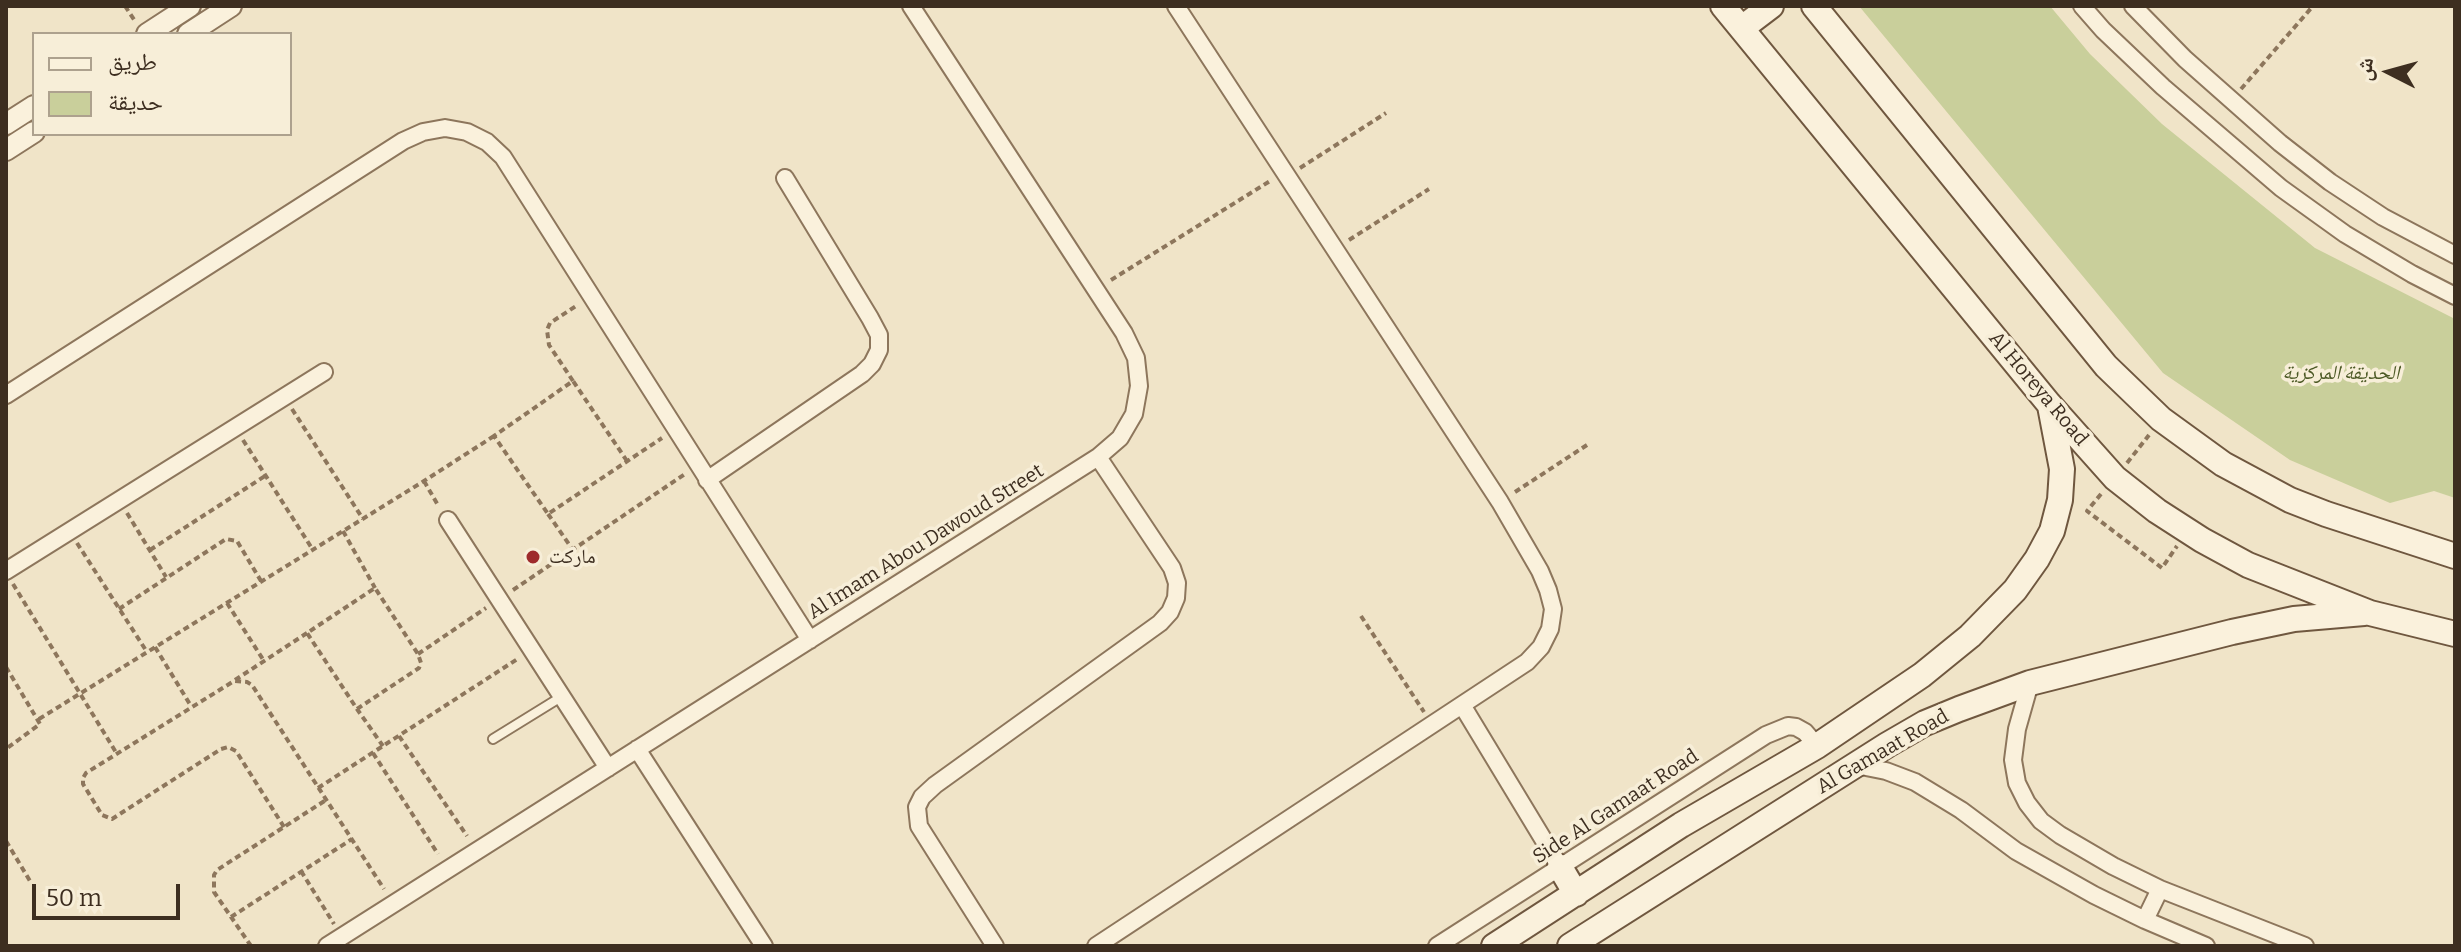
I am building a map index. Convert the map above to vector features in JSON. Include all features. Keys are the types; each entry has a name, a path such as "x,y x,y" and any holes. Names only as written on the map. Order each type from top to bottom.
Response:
{"main road":[{"name":"Al Horeya Road","path":"1723,6 2049,404 2115,478 2202,540 2248,565 2370,613 2455,634"},
{"path":"1742,28 1771,6"},
{"path":"1814,6 2106,366 2161,419 2223,464 2290,500 2455,556"},
{"name":"Al Gamaat Road","path":"1494,946 1681,825 1817,746 1922,675 1970,636 2015,590 2052,531 2060,500 2062,469 2049,404"},
{"name":"Al Gamaat Road","path":"1570,946 1925,723 2030,683 2232,632 2294,619 2370,613"},
{"path":"1817,746 1835,779"},
{"path":"1560,867 1576,894"}],"street":[{"path":"150,32 190,6"},
{"path":"191,32 231,6"},
{"name":"Al Imam Abou Dawoud Street","path":"335,941 1098,457 1120,438 1134,414 1139,386 1136,358 1124,333 911,6"},
{"path":"1096,946 1527,662 1541,647 1550,629 1553,609 1540,571 1500,502 1176,6"},
{"path":"2082,6 2163,87 2281,188 2345,234 2455,296"},
{"path":"2133,6 2185,59 2280,143 2330,182 2383,217 2455,255"},
{"path":"6,124 32,107"},
{"path":"6,395 403,141 423,132 445,128 467,132 487,142 503,157 810,640"},
{"path":"6,150 32,133"},
{"path":"707,480 862,374 879,350 879,335 870,318 785,178"},
{"path":"6,572 324,372"},
{"path":"995,946 919,826 917,807 922,797 1160,623 1170,612 1176,598 1177,583 1172,568 1098,457"},
{"path":"448,520 608,768"},
{"path":"2030,683 2017,729 2013,760 2017,783 2041,821 2060,835 2160,889 2305,946"},
{"path":"1462,705 1560,867"},
{"name":"Side Al Gamaat Road","path":"1437,946 1776,730 1796,727 1817,746"},
{"path":"637,749 764,946"},
{"path":"1856,765 1886,771 1915,782 1961,810 2016,851 2094,895 2206,946"},
{"path":"2145,920 2160,889"}],"lane":[{"path":"493,739 561,697"}],"path":[{"path":"2232,100 2313,6"},
{"path":"1095,289 1386,113"},
{"path":"1333,250 1429,189"},
{"path":"591,296 550,323 547,330 549,345 627,461"},
{"path":"39,719 424,481 573,381"},
{"path":"284,397 363,519"},
{"path":"2115,478 2161,419"},
{"path":"235,428 313,550"},
{"path":"548,514 675,429"},
{"path":"494,436 573,550"},
{"path":"1500,502 1590,443"},
{"path":"418,654 698,465"},
{"path":"150,550 265,476"},
{"path":"424,481 448,520"},
{"path":"119,500 167,577"},
{"path":"69,531 147,652"},
{"path":"343,531 421,663 419,668 357,709"},
{"path":"119,609 226,539 237,541 262,581"},
{"path":"6,572 117,754"},
{"path":"284,827 236,751 228,747 116,817 105,817 82,781 86,773 375,588"},
{"path":"227,603 264,661"},
{"path":"1361,616 1432,725"},
{"path":"307,633 383,746"},
{"path":"155,647 192,707"},
{"path":"318,788 531,650"},
{"path":"6,667 39,719 38,727 6,749"},
{"path":"234,681 252,685 394,904"},
{"path":"399,736 477,851"},
{"path":"373,753 448,870"},
{"path":"251,946 214,892 214,875 217,870 326,800"},
{"path":"231,917 352,839"},
{"path":"6,841 30,881"},
{"path":"301,871 335,941"}],"green space":[{"name":"الحديقة المركزية","path":"1859,6 2050,6 2090,54 2162,124 2315,248 2455,319 2455,498 2434,491 2390,503 2290,460 2163,373"}],"place":[{"name":"ماركت","path":"533,557"}]}
